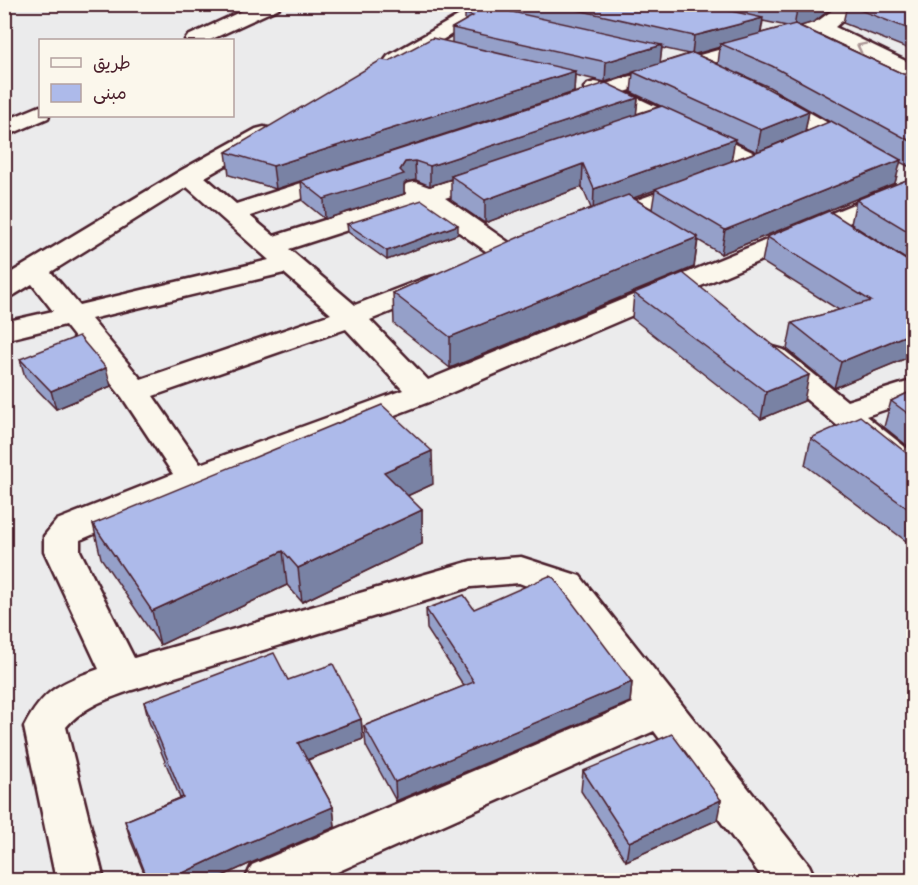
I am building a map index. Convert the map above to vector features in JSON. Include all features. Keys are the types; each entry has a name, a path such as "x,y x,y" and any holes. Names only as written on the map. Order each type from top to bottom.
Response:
{"street":[{"path":"197,39 273,4"},
{"path":"822,28 853,4"},
{"path":"379,69 490,13"},
{"path":"748,26 822,28 914,73"},
{"path":"790,28 823,51"},
{"path":"550,109 692,63 790,28"},
{"path":"419,47 452,55"},
{"path":"658,55 692,63 722,76"},
{"path":"573,83 606,91 660,118 777,155"},
{"path":"750,90 876,159"},
{"path":"4,130 39,113"},
{"path":"626,129 660,118"},
{"path":"4,289 189,177 279,126"},
{"path":"584,227 777,155 829,132"},
{"path":"4,331 71,315 279,255 427,197 515,167"},
{"path":"232,213 360,171"},
{"path":"189,177 351,317 423,393"},
{"path":"135,392 351,317 520,251 427,197 400,177"},
{"path":"123,677 62,551 62,536 86,522 193,479 423,393 683,283 708,261 826,223 904,178 914,181"},
{"path":"627,211 657,230"},
{"path":"826,223 855,242"},
{"path":"36,271 135,392 193,479"},
{"path":"683,283 709,305"},
{"path":"754,341 914,472"},
{"path":"842,413 914,388"},
{"path":"80,880 45,727 51,713 62,703 77,694 123,677 471,574 521,570 567,586 792,880"},
{"path":"269,880 661,710"}],"building":[{"path":"551,4 699,4 763,18 694,36"},
{"path":"774,4 815,4 797,9"},
{"path":"847,4 914,4 914,31 847,5"},
{"path":"481,5 662,45 606,62 452,28 473,16 465,14"},
{"path":"795,24 914,79 914,143 772,66 721,44"},
{"path":"432,38 575,71 273,166 226,152 381,60 389,61"},
{"path":"693,53 754,81 809,111 761,130 633,72"},
{"path":"606,83 638,98 430,166 415,161 405,162 400,170 404,174 324,199 301,181"},
{"path":"662,106 735,139 594,189 583,164 485,200 451,176"},
{"path":"831,121 901,160 725,230 655,189 770,147"},
{"path":"914,177 914,235 856,200"},
{"path":"628,195 698,237 450,337 393,293 544,226"},
{"path":"422,200 458,225 387,251 347,224"},
{"path":"829,211 909,262 914,262 914,332 841,362 792,323 871,301 767,237"},
{"path":"683,273 809,375 766,392 634,293"},
{"path":"79,336 106,368 51,391 20,359"},
{"path":"914,390 914,418 891,401"},
{"path":"382,405 432,451 384,472 422,510 298,568 283,551 152,611 93,524"},
{"path":"860,416 909,455 914,456 914,513 811,438"},
{"path":"549,576 554,578 632,682 395,782 364,726 474,682 426,609 464,595 474,609"},
{"path":"274,653 288,680 333,664 361,719 298,743 333,807 247,843 168,880 148,880 125,821 183,797 144,702"},
{"path":"672,734 721,800 629,842 583,771"}]}
